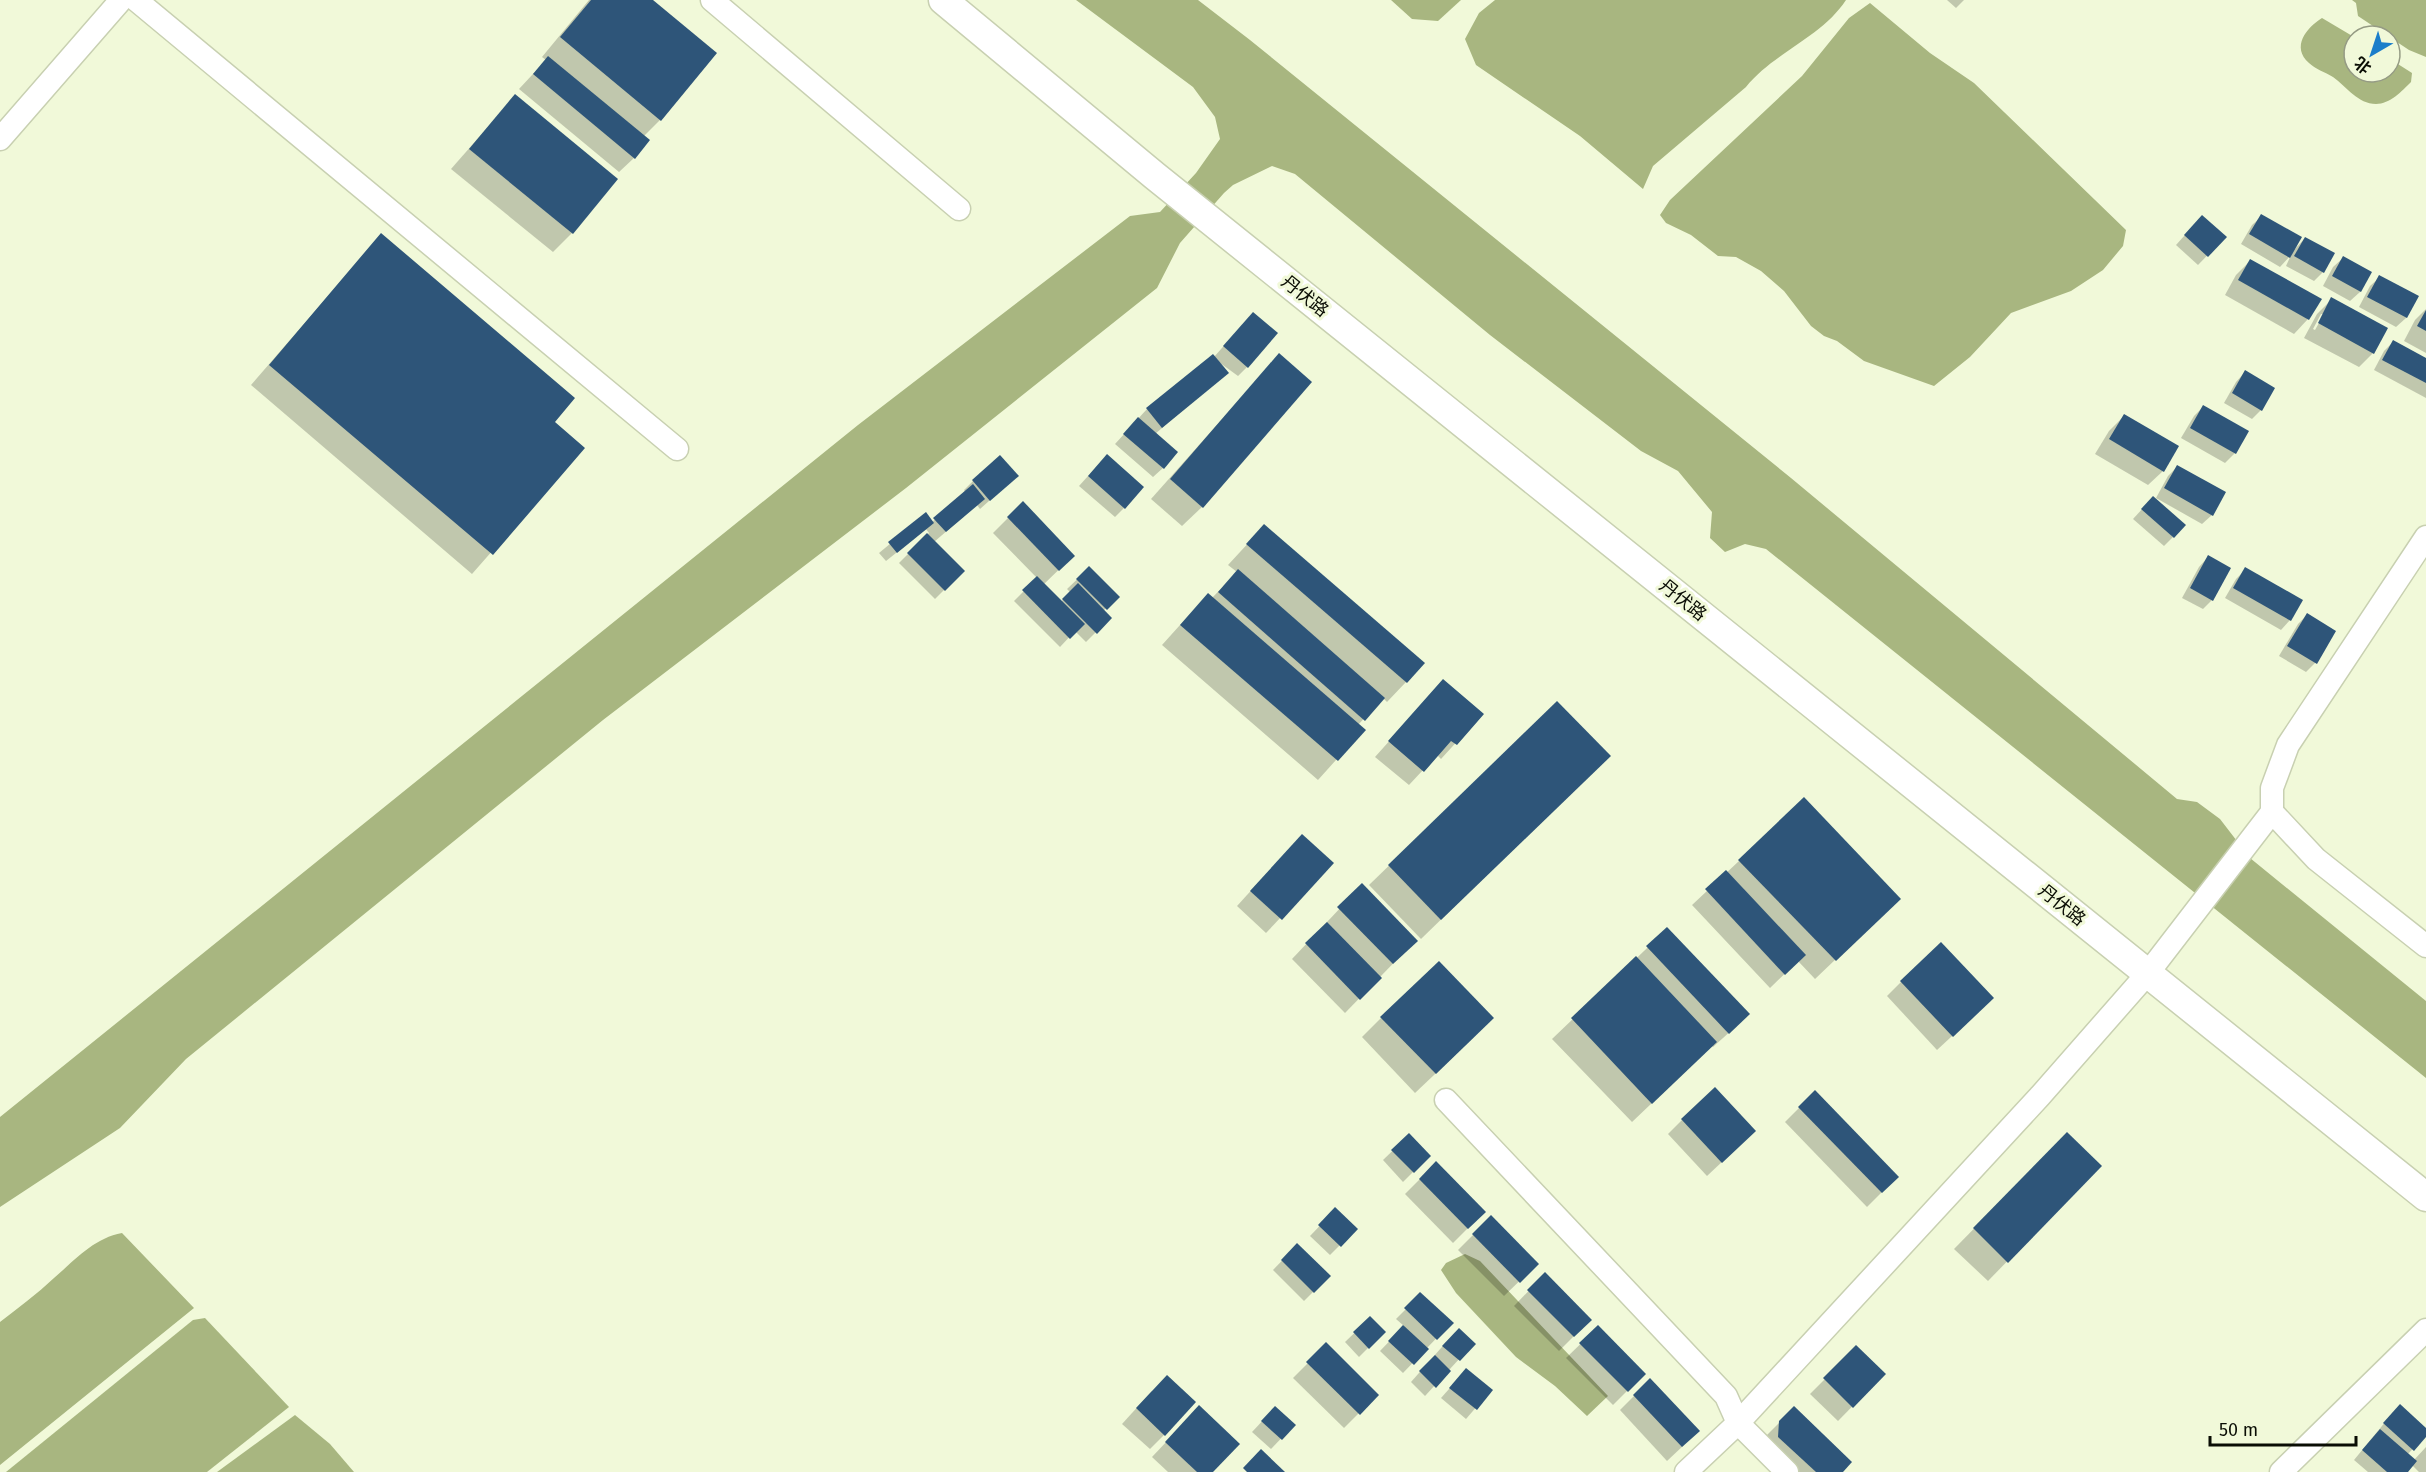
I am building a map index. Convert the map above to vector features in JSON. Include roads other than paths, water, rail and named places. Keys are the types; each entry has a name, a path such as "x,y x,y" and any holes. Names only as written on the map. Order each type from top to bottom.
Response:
{"main road":[{"name":"丹伏路","path":"943,0 1155,176 2426,1197"}],"street":[{"path":"0,139 121,0"},
{"path":"136,0 677,449"},
{"path":"712,0 959,209"},
{"path":"1686,1472 1738,1422 2040,1096 2148,973 2187,919 2272,812 2272,788 2288,745 2426,537"},
{"path":"2272,812 2316,860 2426,946"},
{"path":"1446,1100 1726,1396 1738,1422 1787,1472"},
{"path":"2281,1472 2426,1330"}]}
